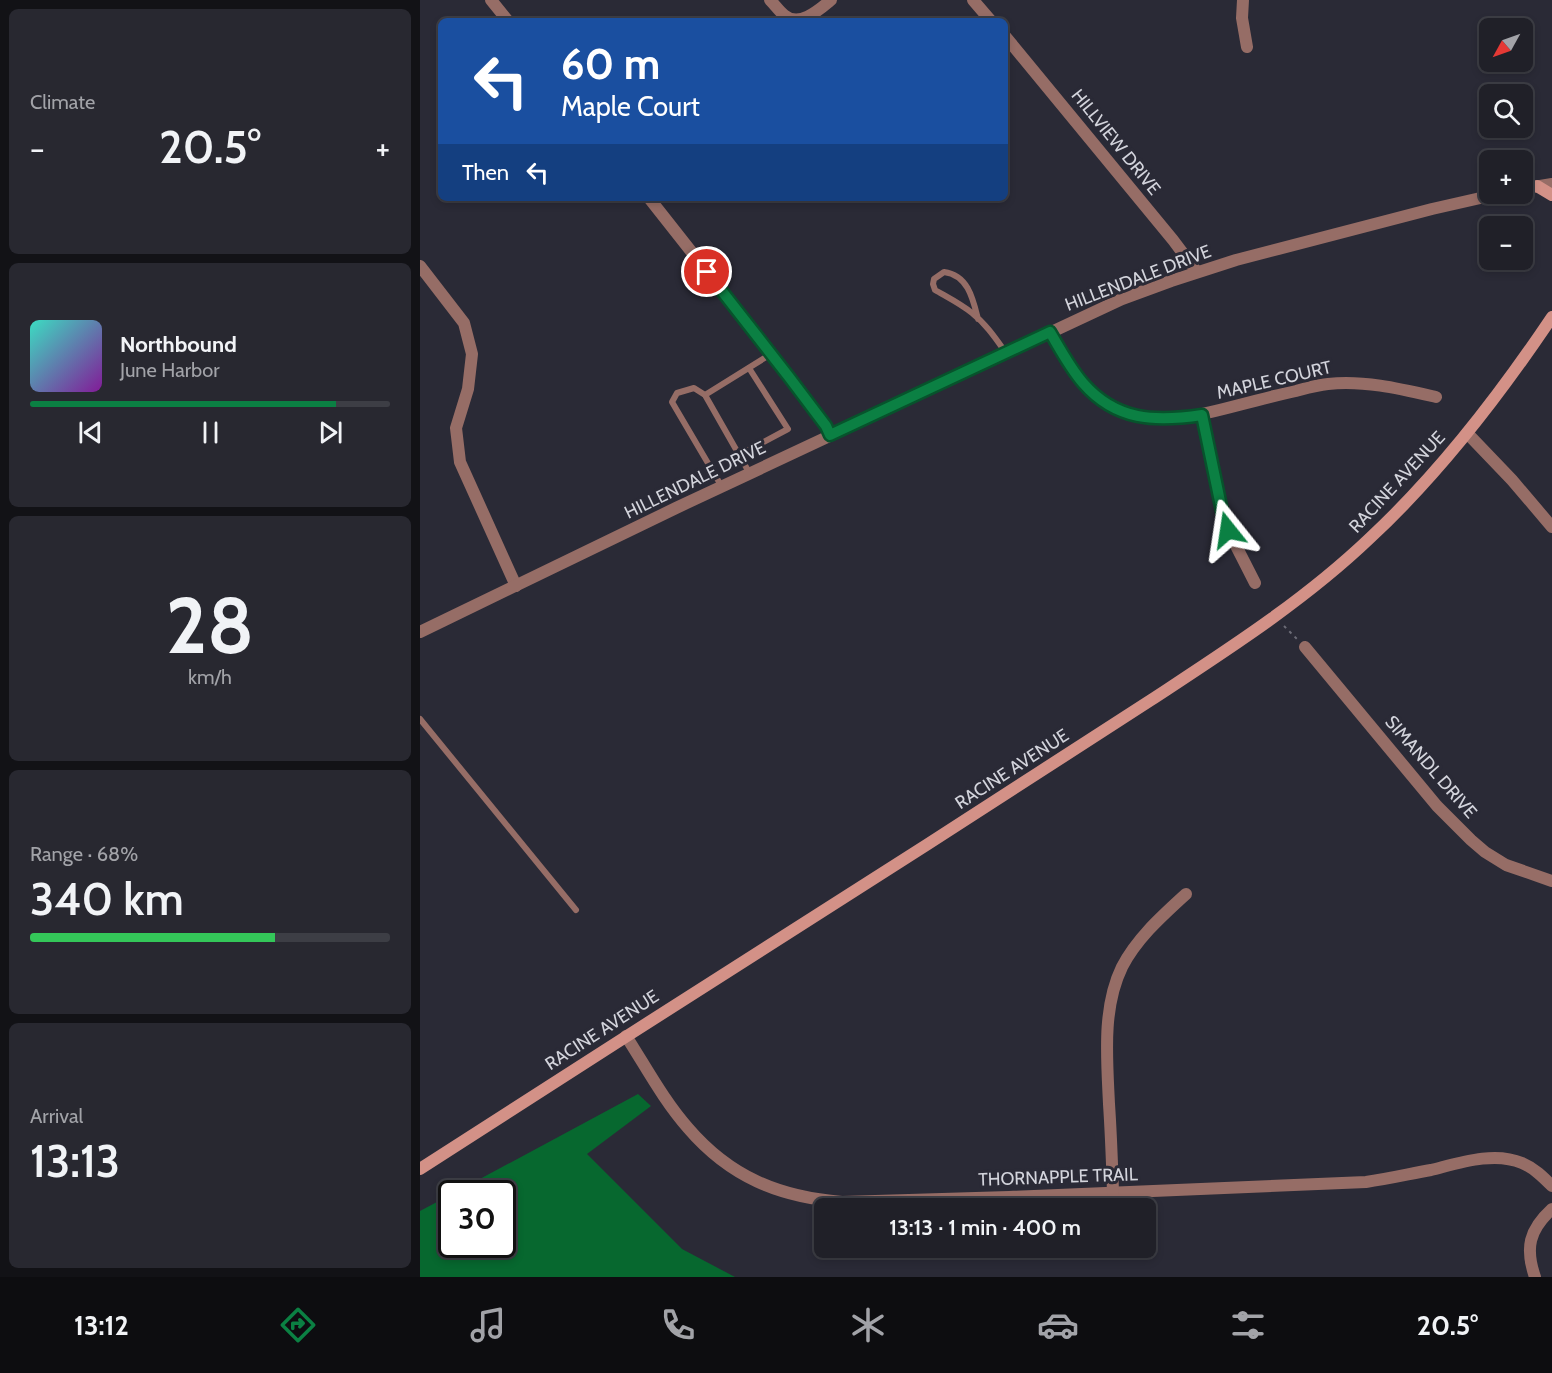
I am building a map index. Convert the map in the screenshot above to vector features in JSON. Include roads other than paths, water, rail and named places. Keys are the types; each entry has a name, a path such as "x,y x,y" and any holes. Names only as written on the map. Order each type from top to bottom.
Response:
{"main road":[{"path":"1537,186 1552,195"},
{"name":"RACINE AVENUE","path":"420,1169 1033,777 1274,617 1330,574 1371,538 1417,491 1510,378 1552,317"}],"street":[{"path":"492,0 506,18"},
{"path":"770,0 789,18"},
{"path":"804,18 831,0"},
{"path":"973,0 988,18"},
{"path":"1243,0 1242,18 1248,47"},
{"name":"HILLVIEW DRIVE","path":"1008,40 1197,272"},
{"path":"1533,187 1552,184"},
{"name":"HILLENDALE DRIVE","path":"420,632 676,508 1122,299 1197,272 1479,198"},
{"path":"651,201 772,354 826,426 830,435"},
{"path":"420,266 464,323 472,354 468,389 456,428 460,462 516,586"},
{"name":"MAPLE COURT","path":"1050,332 1072,369 1092,392 1106,403 1140,417 1158,419 1202,415 1325,384 1365,383 1436,398"},
{"path":"1202,415 1222,511 1228,530 1255,583"},
{"path":"1467,433 1512,480 1552,527"},
{"name":"SIMANDL DRIVE","path":"1305,647 1437,806 1471,840 1506,865 1552,881"},
{"path":"1113,1192 1107,1046 1112,996 1117,979 1131,951 1186,894"},
{"name":"THORNAPPLE TRAIL","path":"626,1036 679,1117 717,1157 765,1186 820,1200 842,1202 1009,1197 1366,1182 1486,1158 1504,1158 1521,1163 1537,1171 1552,1186"},
{"path":"1535,1277 1530,1262 1530,1244 1539,1222 1552,1209"}],"lane":[{"path":"978,319 969,291 958,276 944,272 934,279 935,290 972,313 978,319 987,327 1006,353"},
{"path":"705,395 772,354"},
{"path":"739,455 788,429 749,368"},
{"path":"722,487 672,402 677,393 694,388 705,395 750,474"},
{"path":"420,719 576,910"}]}
